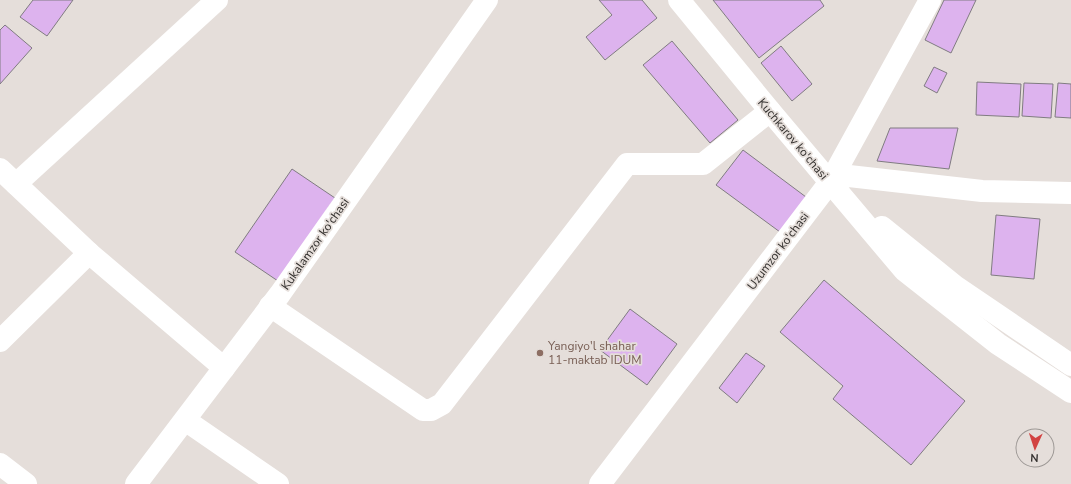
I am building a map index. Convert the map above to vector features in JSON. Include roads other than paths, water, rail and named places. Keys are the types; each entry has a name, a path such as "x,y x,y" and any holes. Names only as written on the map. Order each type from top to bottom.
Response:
{"street":[{"path":"16,184 217,0"},
{"name":"Kukalamzor ko'chasi","path":"136,484 270,306 487,0"},
{"name":"Kuchkarov ko'chasi","path":"679,0 830,182 849,176 982,191 1071,193"},
{"name":"Uzumzor ko'chasi","path":"600,484 830,182 930,0"},
{"path":"270,306 423,410 430,410 442,404 627,164 703,164 770,111"},
{"path":"0,169 89,253 224,368"},
{"path":"830,182 911,252 955,286 1011,326 1071,365"},
{"path":"830,182 904,270 998,344 1071,392"},
{"path":"0,341 89,253"},
{"path":"185,420 278,484"},
{"path":"0,464 26,484"}],"place":[{"name":"Yangiyo'l shahar 11-maktab IDUM","path":"540,353"}]}
